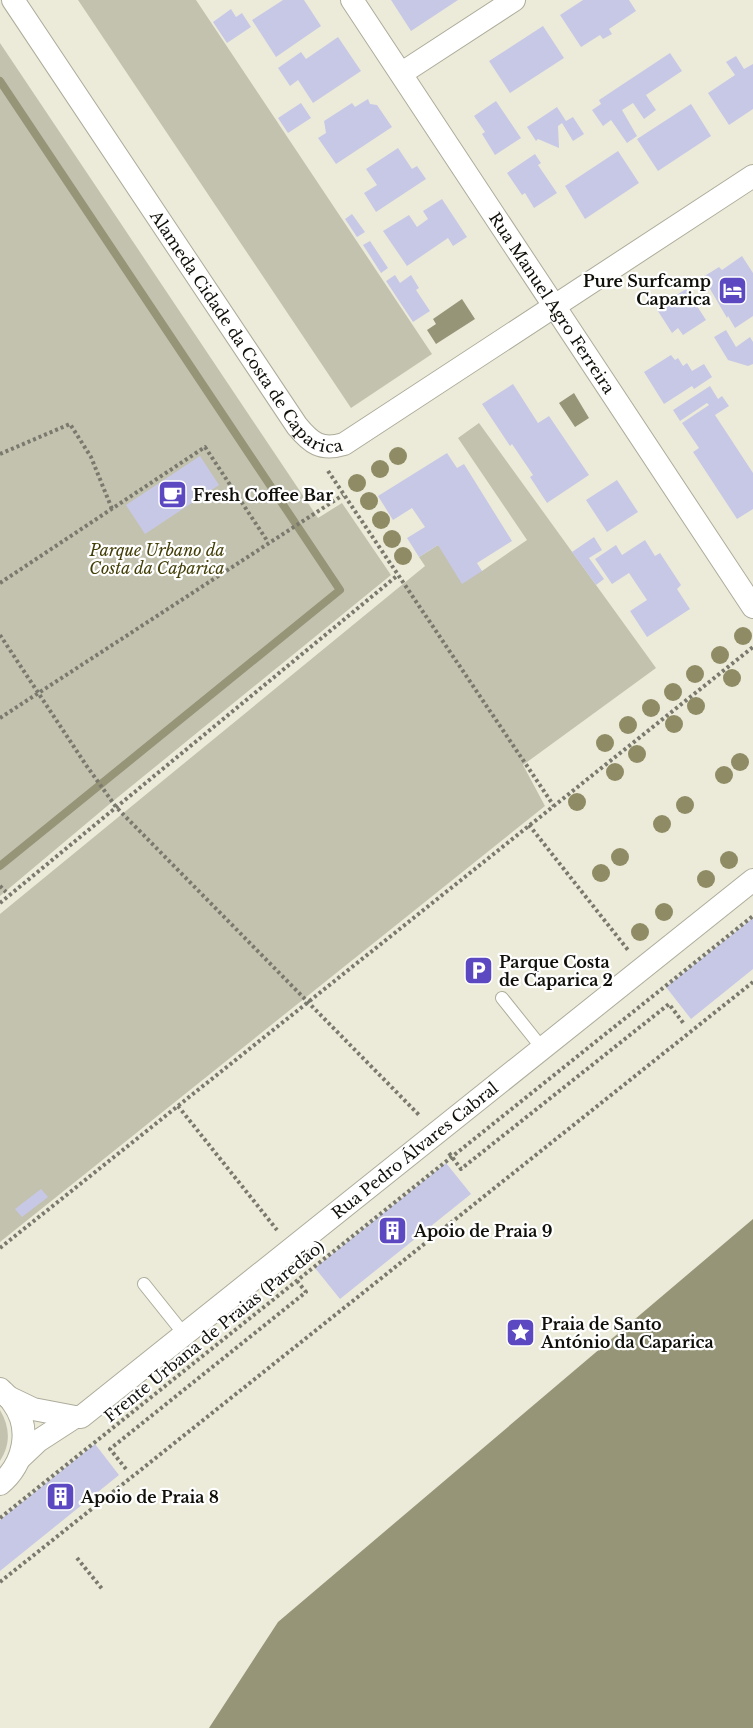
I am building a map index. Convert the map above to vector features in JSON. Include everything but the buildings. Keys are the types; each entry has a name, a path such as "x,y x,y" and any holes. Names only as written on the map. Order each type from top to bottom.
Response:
{"street":[{"name":"Alameda Cidade da Costa de Caparica","path":"13,0 297,426 309,440 322,446 344,444 753,176"},
{"name":"Rua Manuel Agro Ferreira","path":"352,0 753,607"},
{"path":"402,73 514,0"},
{"name":"Rua Pedro Álvares Cabral","path":"0,1484 9,1476 20,1458 38,1440 75,1417 81,1417 753,880"},
{"path":"4,1393 33,1409 75,1417"},
{"path":"4,1393 14,1403 22,1421 24,1433 20,1458"}],"lane":[{"path":"502,998 542,1048"},
{"path":"144,1284 184,1334"}],"path":[{"path":"0,454 70,424 92,458 111,509"},
{"path":"309,440 343,495 554,806"},
{"path":"0,583 205,447 268,542"},
{"path":"0,718 343,495"},
{"path":"0,903 398,575"},
{"path":"0,635 116,807 406,1102 435,1134 461,1169 669,1004 684,1024"},
{"path":"0,1248 753,647"},
{"path":"530,825 660,991"},
{"path":"0,885 6,892"},
{"name":"Frente Urbana de Praias (Paredão)","path":"0,1518 753,916"},
{"path":"0,1582 753,982"},
{"path":"178,1106 308,1272"},
{"path":"126,1469 110,1449 306,1292 297,1281"},
{"path":"77,1558 103,1590"}],"green space":[{"path":"78,0 196,0 432,354 351,408"},
{"name":"Parque Urbano da Costa da Caparica","path":"0,43 318,518 342,503 391,575 0,896"},
{"path":"479,423 656,668 523,765 545,806 0,1242 0,914 425,566 419,557 438,545 482,571 527,540 458,438"},
{"path":"0,1410 6,1423 8,1436 4,1455 0,1461"}],"shaded area":[{"path":"462,299 475,319 436,344 427,330 436,324 433,319"},
{"path":"574,393 589,418 575,427 559,403"},
{"path":"753,1219 753,1728 209,1728 278,1622"}],"waterway":[{"path":"0,81 340,590 0,866"}],"place":[{"name":"Pure Surfcamp Caparica","path":"732,290"},
{"name":"Fresh Coffee Bar","path":"172,495"},
{"name":"Parque Costa de Caparica 2","path":"478,971"},
{"name":"Apoio de Praia 9","path":"393,1231"},
{"name":"Praia de Santo António da Caparica","path":"520,1333"},
{"name":"Apoio de Praia 8","path":"60,1497"}]}
